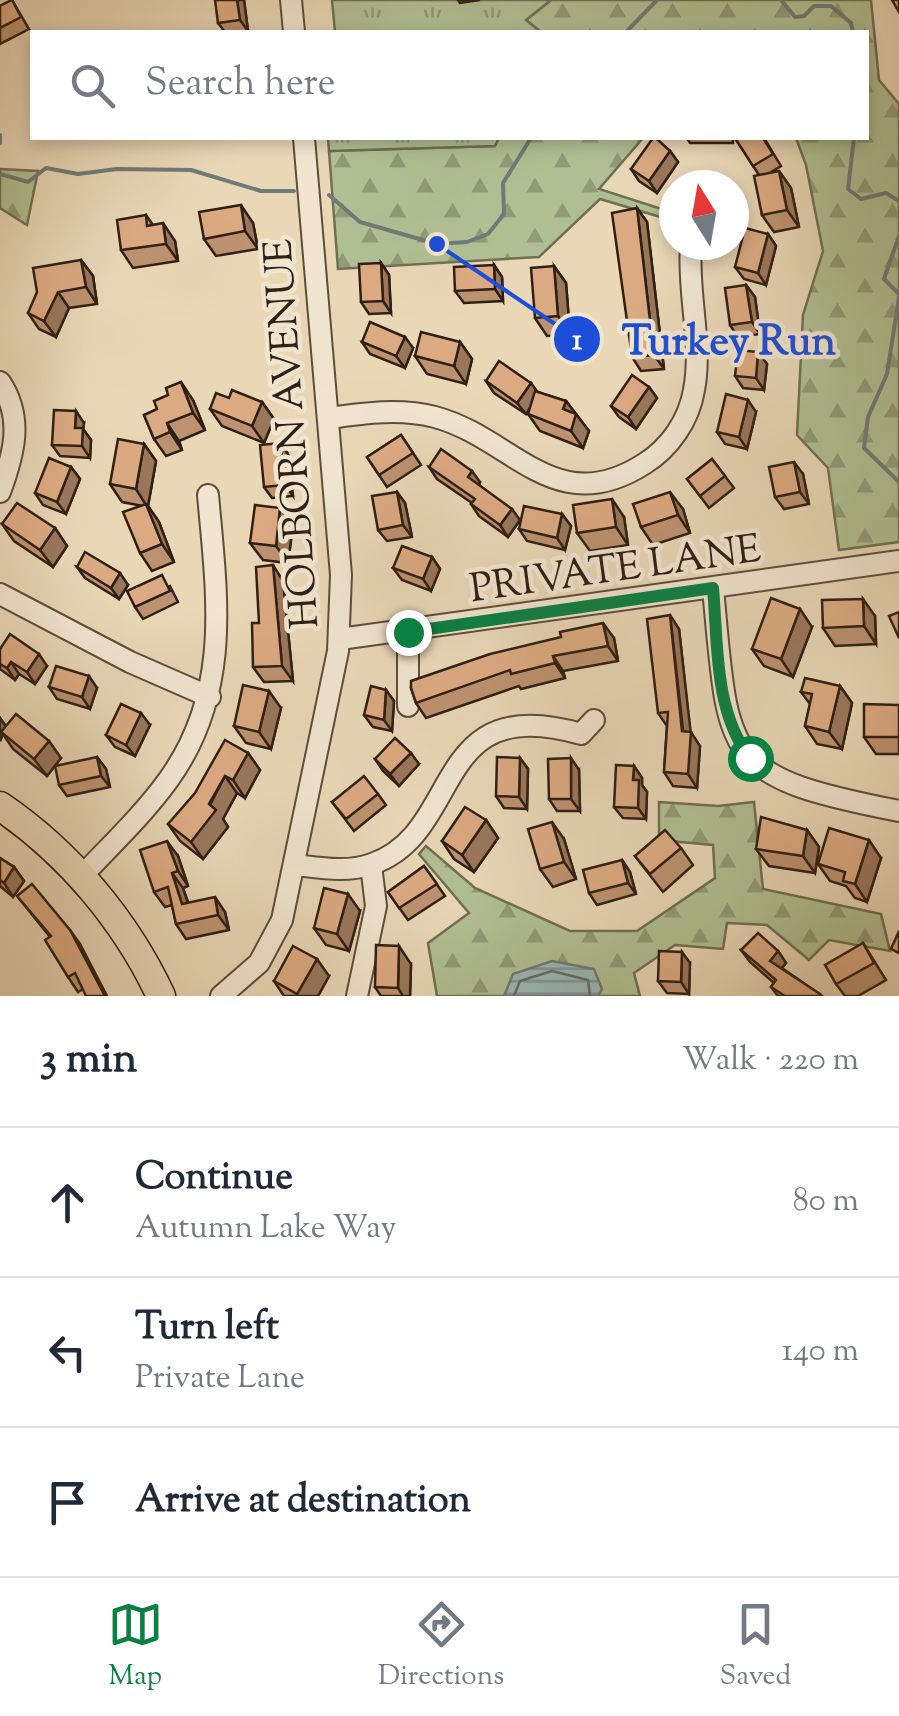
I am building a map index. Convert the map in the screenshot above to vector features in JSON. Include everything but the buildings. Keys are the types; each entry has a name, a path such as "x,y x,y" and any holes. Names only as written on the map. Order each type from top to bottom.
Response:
{"main road":[{"path":"0,806 81,877 133,944 161,996"}],"street":[{"path":"291,0 294,30"},
{"name":"HOLBORN AVENUE","path":"221,996 245,979 272,943 295,865 340,639 341,576 304,140"},
{"path":"329,418 383,411 435,417 478,435 524,468 555,480 595,483 634,470 667,445 694,392 691,260"},
{"path":"0,382 16,425 15,444 0,492"},
{"path":"81,877 167,782 198,732 210,697 218,644 208,495"},
{"name":"PRIVATE LANE","path":"340,639 899,561"},
{"path":"713,588 724,706 738,743 750,758 772,777 798,788 899,811"},
{"path":"0,594 130,662 210,697"},
{"path":"408,632 408,706"},
{"path":"295,865 336,870 371,864 394,854 420,830 454,765 483,740 538,726 581,734 594,720"},
{"path":"357,996 376,906 371,864"}],"green space":[{"path":"332,0 551,0 526,20 538,30 335,30"},
{"path":"551,0 871,0 879,80 899,104 899,542 839,550 828,468 797,435 803,315 823,251 806,165 797,140 869,140 869,30 538,30 526,20"},
{"path":"328,140 498,140 495,146 329,151"},
{"path":"498,140 641,140 599,189 659,208 659,217 600,199 539,257 338,269 329,151 494,146"},
{"path":"0,169 38,171 27,225 0,208"},
{"path":"659,802 718,806 754,802 763,889 881,914 890,951 829,940 809,960 767,925 727,923 723,949 675,945 634,973 640,996 437,996 428,943 469,913 419,854 426,846 475,888 570,931 637,931 715,878 713,845 659,840"}],"water":[{"path":"552,961 594,969 602,989 598,996 504,996 513,974"}],"waterway":[{"path":"628,30 657,0"},
{"path":"781,0 795,17 804,16 814,6 831,6 851,23 853,30"},
{"path":"0,135 0,143"},
{"path":"329,195 360,222 437,244 467,242 488,234 504,214 503,183 530,140"},
{"path":"854,140 848,189 861,199 886,193 899,201"},
{"path":"0,174 28,182 46,168 78,174 117,169 191,170 261,191 294,191"},
{"path":"899,236 884,279 899,294"},
{"path":"899,297 887,374 868,417 864,448 899,482"}],"place":[{"name":"Turkey Run","path":"437,244"}],"route":[{"path":"408,632 713,588 724,706 738,743 750,758"}]}
